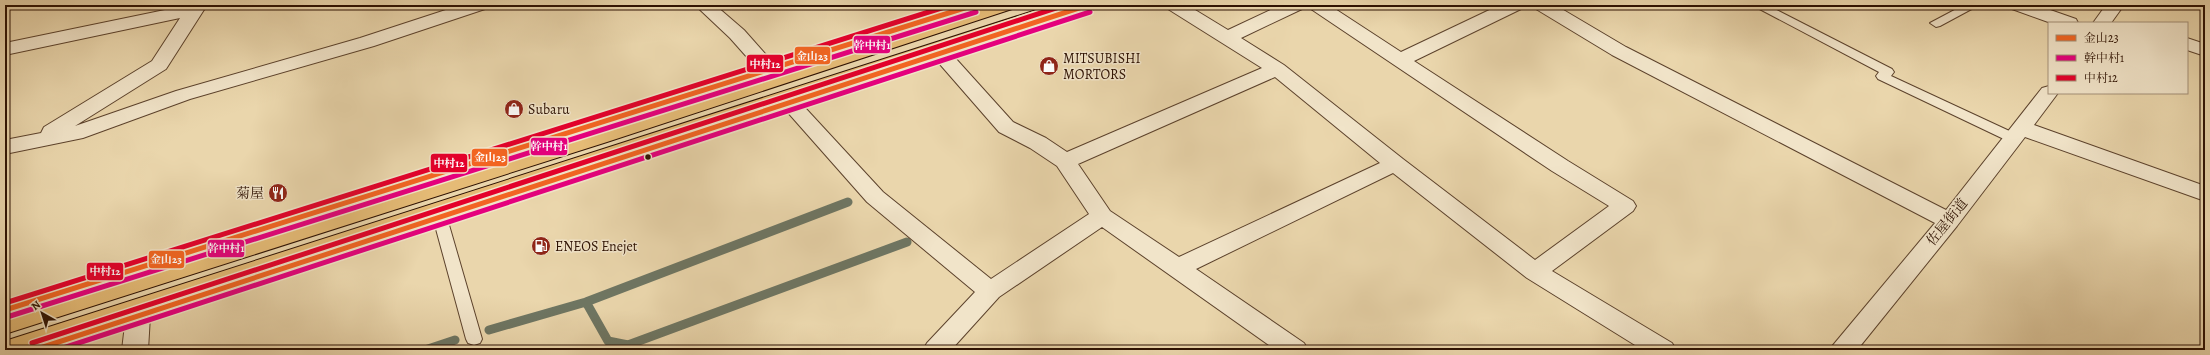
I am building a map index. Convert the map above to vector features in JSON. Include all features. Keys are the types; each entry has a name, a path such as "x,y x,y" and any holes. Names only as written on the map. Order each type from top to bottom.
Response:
{"highway":[{"path":"5,325 600,138 1006,5"},
{"path":"7,350 1071,5"}],"street":[{"path":"5,147 76,133 182,95 367,42 478,5"},
{"path":"704,5 736,34 769,70"},
{"path":"5,310 974,5"},
{"path":"34,350 1088,5"},
{"path":"1174,5 1277,69 1395,164 1535,272 1663,350"},
{"path":"1227,38 1296,5"},
{"path":"1317,5 1560,166 1625,206 1535,272"},
{"path":"1400,60 1515,5"},
{"path":"1542,5 1619,51 1949,221"},
{"path":"2018,5 2066,22"},
{"path":"38,140 159,65 196,8"},
{"path":"5,49 196,8"},
{"path":"2108,15 2122,22"},
{"path":"2188,44 2205,50"},
{"path":"941,54 1006,128 1038,143 1065,161 1102,216 1295,350"},
{"path":"1065,161 1277,69"},
{"name":"佐屋街道","path":"1842,350 1949,221 2048,93"},
{"path":"790,103 875,197 990,290"},
{"path":"2017,133 2205,194"},
{"path":"1177,268 1395,164"},
{"path":"936,350 990,290 1102,216"},
{"path":"135,350 138,316"}],"lane":[{"path":"1758,5 1888,72 1882,76 2017,133"},
{"path":"1936,23 1973,5"},
{"path":"440,218 474,339"}],"waterway":[{"path":"586,302 848,202"},
{"path":"586,302 608,341 628,345 907,242"},
{"path":"489,330 586,302"},
{"path":"425,350 455,340"}],"transit line":[{"name":"中村12","path":"5,303 951,5"},
{"name":"金山23","path":"5,310 974,5"},
{"name":"中村12","path":"32,343 1065,5"},
{"name":"金山23","path":"34,350 1088,5"},
{"name":"幹中村1","path":"7,317 976,12"},
{"name":"幹中村1","path":"57,350 1090,12"}],"place":[{"name":"MITSUBISHI MORTORS","path":"1049,66"},
{"name":"Subaru","path":"514,109"},
{"name":"菊屋","path":"278,193"},
{"name":"ENEOS Enejet","path":"541,246"}]}
